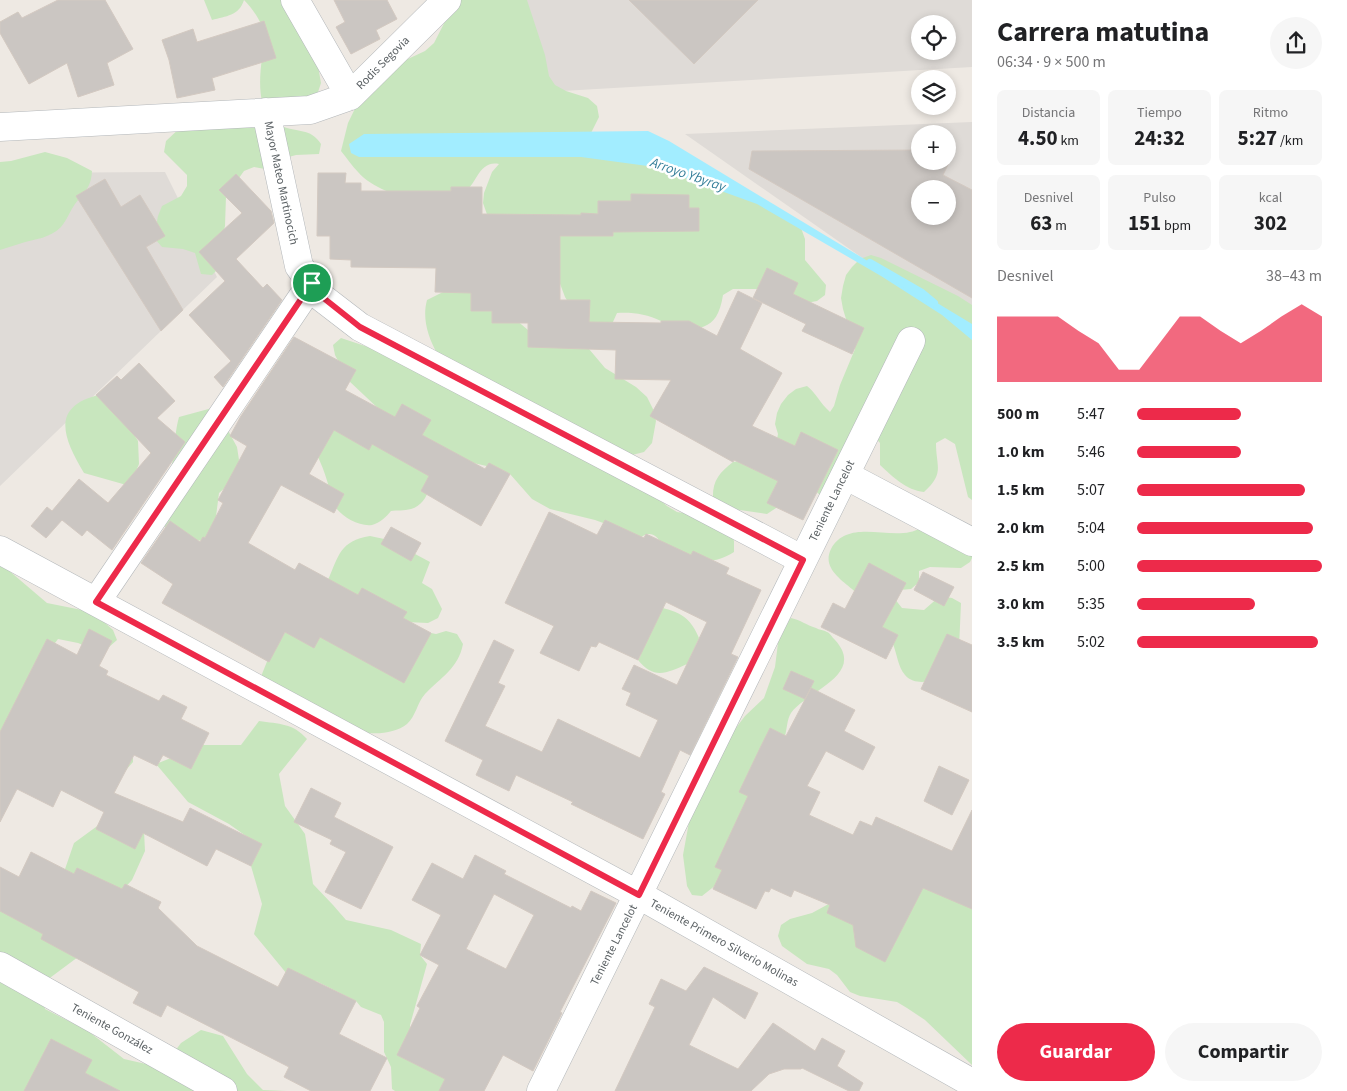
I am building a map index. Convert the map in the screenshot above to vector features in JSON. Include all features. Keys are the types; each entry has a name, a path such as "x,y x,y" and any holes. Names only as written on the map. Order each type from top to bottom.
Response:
{"street":[{"path":"295,0 350,96"},
{"name":"Rodis Segovia","path":"0,127 310,110 350,96 447,0"},
{"name":"Mayor Mateo Martinocich","path":"266,112 299,266 321,296 360,327 803,560"},
{"path":"96,602 312,283"},
{"name":"Teniente Lancelot","path":"541,1091 911,341"},
{"path":"845,475 972,542"},
{"name":"Teniente Primero Silverio Molinas","path":"0,550 639,895 972,1083"},
{"name":"Teniente González","path":"0,966 223,1091"}],"shaded area":[{"path":"492,0 972,0 972,67 545,92"},
{"path":"972,122 972,345 914,294 685,134"},
{"path":"165,172 217,277 0,486 0,173"}],"green space":[{"path":"204,0 244,0 235,12 212,20"},
{"path":"244,0 306,0 321,83 316,98 262,102 260,80 265,40 264,33 258,18"},
{"path":"456,0 527,0 545,55 549,76 555,85 566,91 588,98 597,106 599,117 589,137 643,159 765,203 801,228 805,239 805,260 826,285 825,295 817,301 806,303 764,289 733,289 723,295 720,308 711,323 696,329 664,331 661,321 656,319 639,314 617,313 608,333 576,315 565,297 553,265 490,223 483,203 484,193 492,172 499,164 486,166 468,190 457,195 423,199 409,198 370,183 341,151 348,123 367,84 395,65 425,51 434,43"},
{"path":"265,118 284,127 306,132 314,136 321,144 319,154 296,155 285,158 265,169 254,167 244,171 226,196 225,226 220,247 220,267 212,275 201,274 195,253 183,249 162,247 154,238 162,206 181,196 187,186 187,175 164,152 166,141 182,126"},
{"path":"45,152 67,158 92,171 89,185 57,231 43,238 0,250 0,162"},
{"path":"871,255 881,258 958,296 972,305 972,500 968,497 955,444 945,438 936,443 937,474 935,480 924,492 906,486 880,465 880,443 873,435 823,497 815,491 782,476 776,508 767,514 733,509 713,500 717,478 728,466 733,462 760,459 776,444 778,434 775,424 777,413 788,395 796,389 807,386 830,412 834,406 840,385 855,349 843,309 841,298 843,286 846,275 852,267 860,259"},
{"path":"462,286 503,309 534,335 580,344 589,349 605,368 636,387 647,397 656,421 652,443 644,452 632,455 566,450 575,456 641,484 677,512 701,516 730,531 734,541 734,552 728,556 711,561 675,556 653,535 648,534 634,543 647,604 685,617 695,629 699,638 687,664 661,673 650,670 638,660 641,655 641,645 617,528 595,520 550,509 532,499 510,474 500,469 451,458 382,412 348,380 335,355 333,345 341,338 383,352 437,353 427,327 425,314 427,300 449,289"},
{"path":"108,393 138,441 139,464 130,486 84,473 66,433 66,422 69,412 77,404"},
{"path":"227,404 225,425 237,447 239,460 234,480 219,493 214,532 208,541 178,537 169,532 165,527 162,512 179,417"},
{"path":"316,420 433,459 431,481 423,501 411,509 391,511 383,520 372,525 354,522 343,515 331,500 325,475 309,436"},
{"path":"931,523 972,540 972,558 970,562 961,568 930,567 919,571 919,582 911,589 900,590 894,598 902,608 924,610 940,596 952,598 961,603 959,648 934,681 918,682 911,680 905,675 899,664 893,644 885,633 876,614 834,572 829,561 829,555 838,540 856,532 910,532"},
{"path":"370,536 389,540 430,562 422,583 432,589 442,609 438,618 428,623 406,622 344,594 328,580 342,550 352,541"},
{"path":"0,563 47,603 82,610 104,622 113,630 117,640 109,647 88,647 58,639 32,674 133,754 133,762 126,770 0,743"},
{"path":"791,618 829,633 843,652 844,663 839,673 831,681 791,713 785,736 726,877 702,896 692,895 687,886 683,855 689,822 710,779 717,758 729,737 745,716 764,698 775,667 779,635 783,625"},
{"path":"296,622 401,667 431,633 436,634 446,631 457,634 463,644 461,653 453,666 425,694 407,724 392,731 368,733 356,730 260,679 272,649"},
{"path":"259,721 291,727 307,739 279,774 285,806 305,834 313,884 346,920 391,930 421,944 420,955 427,964 410,1025 410,1036 448,1074 441,1091 395,1091 392,1089 391,1067 384,1052 384,1022 381,1015 361,1007 356,1001 316,981 303,1018 287,974 254,934 262,904 251,866 250,845 246,836 229,824 188,802 156,764 203,745 241,745"},
{"path":"100,824 144,831 145,851 132,880 117,896 64,872 74,843"},
{"path":"898,826 907,833 907,884 972,890 972,1065 925,1020 907,1008 897,1002 860,996 850,992 837,975 829,969 807,964 782,946 778,936 781,925 790,919 812,913 836,900 886,829"},
{"path":"0,903 54,928 78,957 39,986 45,1009 88,1031 124,1059 146,1064 169,1059 181,1043 201,1030 223,1036 247,1074 263,1090 287,1091 0,1091"}],"water":[{"path":"648,131 669,141 972,324 972,340 942,315 881,276 757,204 655,167 581,157 359,157 351,153 349,144 364,134"}],"building":[{"path":"58,0 105,0 133,49 107,63 114,85 78,97 67,63 29,84 0,33 0,22 18,12 22,18"},
{"path":"334,0 387,0 397,19 376,30 380,39 351,54 336,27 345,22"},
{"path":"629,0 758,0 694,64"},
{"path":"264,21 276,58 212,78 215,90 177,98 169,60 162,40 193,29 197,42"},
{"path":"911,150 911,170 945,170 943,175 953,180 911,180 911,225 956,225 956,182 972,190 972,298 749,169 752,151"},
{"path":"318,173 346,173 345,183 361,183 361,191 451,191 451,187 482,187 482,214 598,214 598,201 631,201 631,194 689,195 689,208 699,208 699,231 613,232 613,236 560,236 560,300 590,300 589,322 661,323 661,321 689,321 717,336 738,291 762,303 740,349 782,373 752,426 795,446 801,432 838,450 803,520 767,503 778,481 734,460 733,462 650,416 671,380 615,379 616,350 528,347 528,323 492,323 492,311 471,311 471,293 435,292 436,268 351,267 351,260 330,259 330,236 317,236"},
{"path":"236,174 271,211 274,223 236,259 263,288 267,284 282,300 223,387 214,377 231,361 189,315 225,281 199,252 242,213 219,190"},
{"path":"105,179 121,207 140,195 165,236 146,247 183,310 161,331 76,196"},
{"path":"767,268 798,283 793,294 864,328 852,354 802,331 806,324 753,298"},
{"path":"294,337 356,370 345,390 395,417 402,404 431,420 422,435 485,469 489,463 510,474 481,526 421,491 429,476 372,444 369,450 334,430 309,474 344,494 334,513 281,485 248,543 295,570 299,563 358,595 362,588 407,612 403,618 431,633 404,683 320,637 314,648 285,632 269,662 162,603 173,584 141,563 170,521 200,542 203,537 205,538 223,503 218,500 247,446 230,436 241,416"},
{"path":"139,363 175,401 157,418 185,442 112,550 87,530 82,536 62,520 46,538 31,526 47,507 52,511 79,479 108,503 151,453 96,395 117,376 121,380"},
{"path":"549,512 597,535 605,520 644,538 646,534 691,555 693,551 729,568 726,574 761,590 731,654 738,657 690,755 680,750 661,792 665,794 643,839 571,804 573,802 516,775 509,791 476,775 483,760 445,741 494,640 514,650 498,683 505,686 485,726 542,752 558,719 640,758 658,720 626,705 631,693 622,689 634,665 677,685 707,622 666,602 638,660 599,642 596,647 591,646 579,671 540,653 554,626 505,603"},
{"path":"391,527 421,543 411,561 381,544"},
{"path":"869,563 906,583 882,627 898,635 886,659 821,627 833,603 845,609"},
{"path":"923,572 954,587 944,606 914,590"},
{"path":"89,629 112,641 99,666 108,671 106,675 159,701 163,695 187,707 181,719 209,733 191,769 163,755 157,766 134,755 114,793 183,822 190,808 262,844 251,866 216,849 207,866 143,833 135,849 96,829 104,812 61,790 53,807 17,789 0,822 0,732 47,639 77,655"},
{"path":"947,634 972,645 972,712 921,689"},
{"path":"791,671 814,681 805,699 783,689"},
{"path":"811,688 855,710 844,731 875,747 863,770 826,751 807,786 820,792 809,815 853,835 860,821 872,826 876,817 952,851 972,810 972,909 923,888 885,962 856,947 853,925 827,913 830,905 794,890 791,897 771,888 769,892 765,891 756,909 713,889 722,870 715,867 748,796 739,792 761,746 770,728 786,736"},
{"path":"939,766 969,780 952,815 924,801"},
{"path":"311,788 341,803 334,817 393,847 361,909 325,892 346,852 330,844 332,840 294,822"},
{"path":"31,852 74,874 77,868 122,889 125,884 161,902 158,908 197,946 278,987 288,968 356,1001 339,1034 387,1058 370,1091 311,1091 284,1077 289,1067 167,1005 161,1017 133,1003 139,992 41,939 43,934 0,911 0,867 19,877"},
{"path":"475,855 506,871 504,874 571,908 572,906 581,911 591,891 616,903 560,1012 562,1013 533,1071 503,1055 484,1091 439,1091 445,1079 397,1055 420,1008 417,1006 439,965 420,955 441,915 412,900 432,863 463,879","holes":["494,894 534,915 506,969 466,949"]},
{"path":"704,967 758,993 745,1019 713,997 689,1045 738,1069 773,1023 815,1051 822,1038 845,1051 837,1066 863,1083 859,1091 849,1091 802,1068 784,1069 769,1074 751,1091 615,1091 655,1007 649,1004 661,979 686,991"},
{"path":"51,1039 92,1060 85,1073 120,1091 24,1091"}],"waterway":[{"name":"Arroyo Ybyray","path":"870,263 922,293 934,303"}],"route":[{"path":"312,283 321,296 360,327 803,560 639,895 96,602 312,283"}]}
